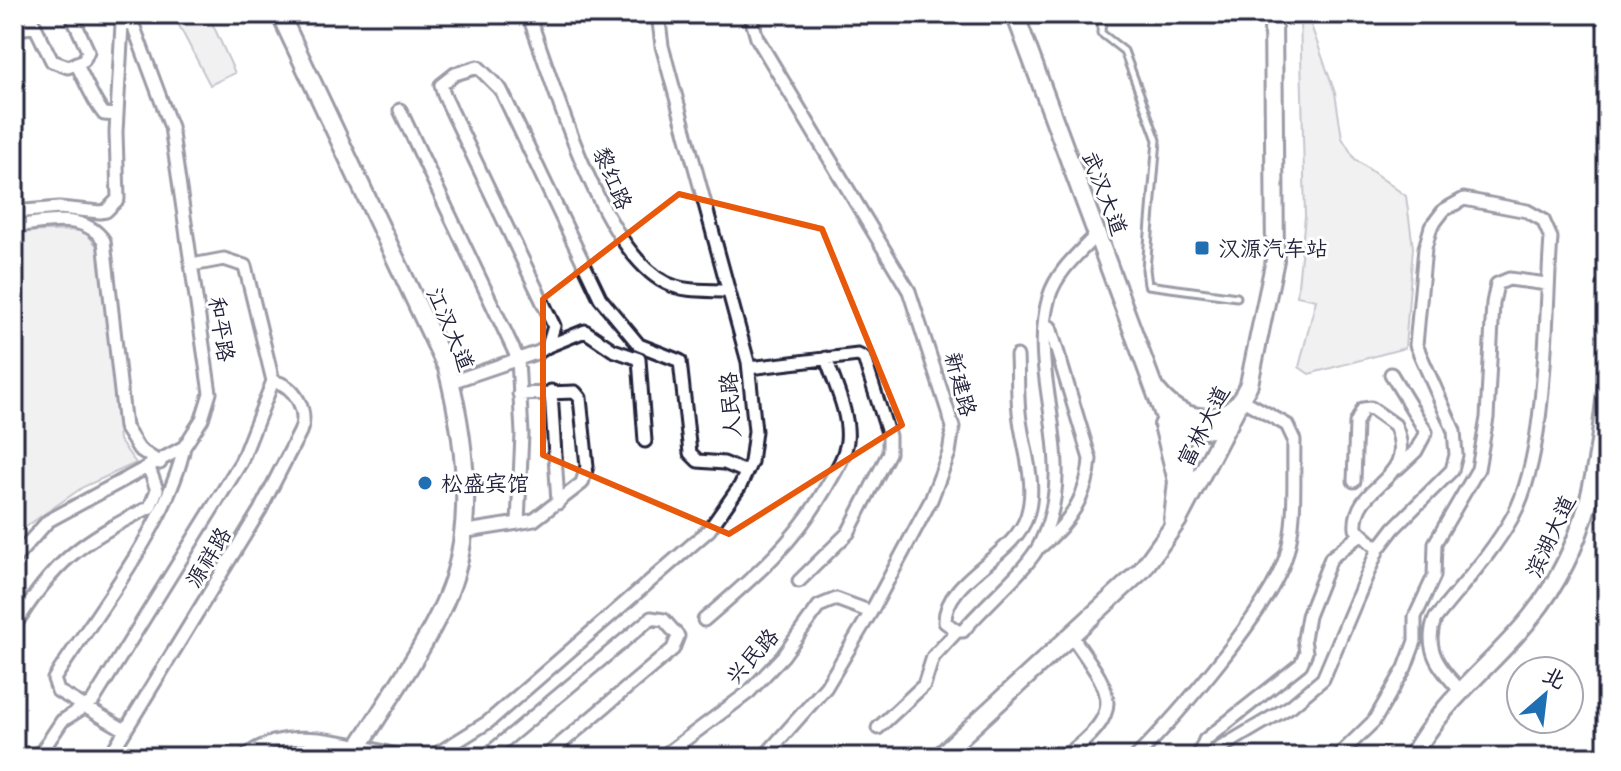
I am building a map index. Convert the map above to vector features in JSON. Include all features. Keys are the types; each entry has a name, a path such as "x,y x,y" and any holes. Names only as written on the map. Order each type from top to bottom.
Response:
{"main road":[{"name":"江汉大道","path":"280,14 451,382 461,422 465,472 461,532 453,581 434,620 356,752"},
{"name":"武汉大道","path":"1015,14 1154,387"},
{"name":"富林大道","path":"939,757 1142,570 1191,496 1249,384 1275,260 1273,14"},
{"name":"滨湖大道","path":"1412,757 1427,730 1460,690 1530,618 1559,577 1592,497 1607,381"},
{"path":"1154,387 1176,409 1199,418 1228,412 1241,399"},
{"path":"1154,387 1165,415 1181,427 1202,430 1229,424"},
{"path":"1154,387 1167,423 1180,442 1191,496"},
{"path":"1154,387 1177,481 1175,510 1164,539"}],"street":[{"path":"29,14 52,61 60,67 84,60 88,51 71,14"},
{"name":"黎红路","path":"528,14 597,196 614,230 632,254 664,282 682,289 726,291"},
{"name":"人民路","path":"432,757 488,722 709,530 746,472 755,431 749,368 662,46 658,14"},
{"name":"新建路","path":"750,14 757,38 909,291 946,394 953,427 949,453 931,500 871,612 826,687 764,757"},
{"path":"14,212 59,208 100,212 113,206 119,188 117,115 122,66 120,27 130,18"},
{"name":"和平路","path":"14,559 48,521 184,447 202,419 210,393 171,127 130,18"},
{"path":"14,29 34,27"},
{"path":"76,63 96,97 99,110 104,114 117,115"},
{"path":"548,346 554,326 441,85 466,69 485,70 501,90 600,298 639,345 680,361 690,453 698,461 724,463 746,472"},
{"path":"400,110 518,359 522,434 518,523"},
{"path":"1205,757 1291,706 1312,690 1330,665 1378,549 1394,528 1442,484 1455,463 1454,431 1416,345 1425,248 1431,227 1444,210 1464,199 1527,211 1547,225 1551,238 1535,446 1528,480 1513,515 1435,619 1429,634 1431,649 1442,671 1460,690"},
{"path":"14,226 77,221 93,228 104,241 125,427 154,466 157,490 150,507 93,536 66,556 30,600 14,627"},
{"path":"1039,547 1058,473 1057,444 1045,372 1049,297 1063,268 1097,234"},
{"path":"38,757 62,721 93,701 241,462 273,381 245,266 224,259 192,265"},
{"path":"1337,757 1374,721 1405,668 1415,641 1415,617 1434,576 1438,537 1478,469 1487,418 1493,303 1497,284 1509,279 1547,284"},
{"path":"1017,356 1019,413 1031,502 1026,520 1016,537 953,597 945,622 957,631 963,631 1039,547 1068,521 1085,486 1090,459 1047,318"},
{"path":"451,382 585,331 613,350 639,359 645,441"},
{"path":"749,368 850,354 864,358 889,436 889,453 848,533 799,581"},
{"path":"704,620 777,557 812,512 838,466 847,440 845,415 826,358"},
{"path":"1378,549 1361,534 1355,522 1361,506 1416,451 1426,432 1391,374"},
{"name":"源祥路","path":"109,757 260,510 305,422 300,403 282,383 273,381"},
{"path":"551,391 558,503"},
{"path":"461,532 534,520 582,483 587,466 580,398 575,392 519,394"},
{"path":"1136,757 1161,732 1242,629 1276,583 1287,554 1294,440 1287,425 1241,399"},
{"path":"1354,481 1356,423 1363,409 1380,411 1395,425 1402,451 1392,474"},
{"path":"125,730 58,691 54,679 148,534 180,468 184,447"},
{"path":"1198,757 1205,740 1301,664 1306,652 1304,639 1308,616 1331,558 1361,534"},
{"name":"兴民路","path":"662,757 749,692 783,656 819,606 836,599 871,612"},
{"path":"485,757 651,618 664,620 678,636 673,649 545,757"},
{"path":"878,728 924,685 933,657 957,631"},
{"path":"1064,757 1099,728 1107,705 1102,680 1071,635"},
{"path":"1306,652 1330,665"},
{"path":"245,757 270,742 288,739 356,752 404,757"}],"lane":[{"path":"1102,14 1101,33 1124,51 1157,140 1154,210 1146,269 1148,285 1237,297"}],"highlighted area":[{"path":"679,194 822,229 902,425 729,534 543,455 543,299"}],"shaded area":[{"path":"173,14 208,14 235,73 210,85"},
{"path":"1300,14 1307,14 1335,93 1342,138 1355,159 1406,196 1413,247 1405,348 1309,374 1299,367 1316,300 1297,296 1305,216"},
{"path":"84,230 99,249 119,440 136,463 83,487 14,535 14,232"}],"place":[{"name":"汉源汽车站","path":"1202,248"},
{"name":"松盛宾馆","path":"425,483"}]}
